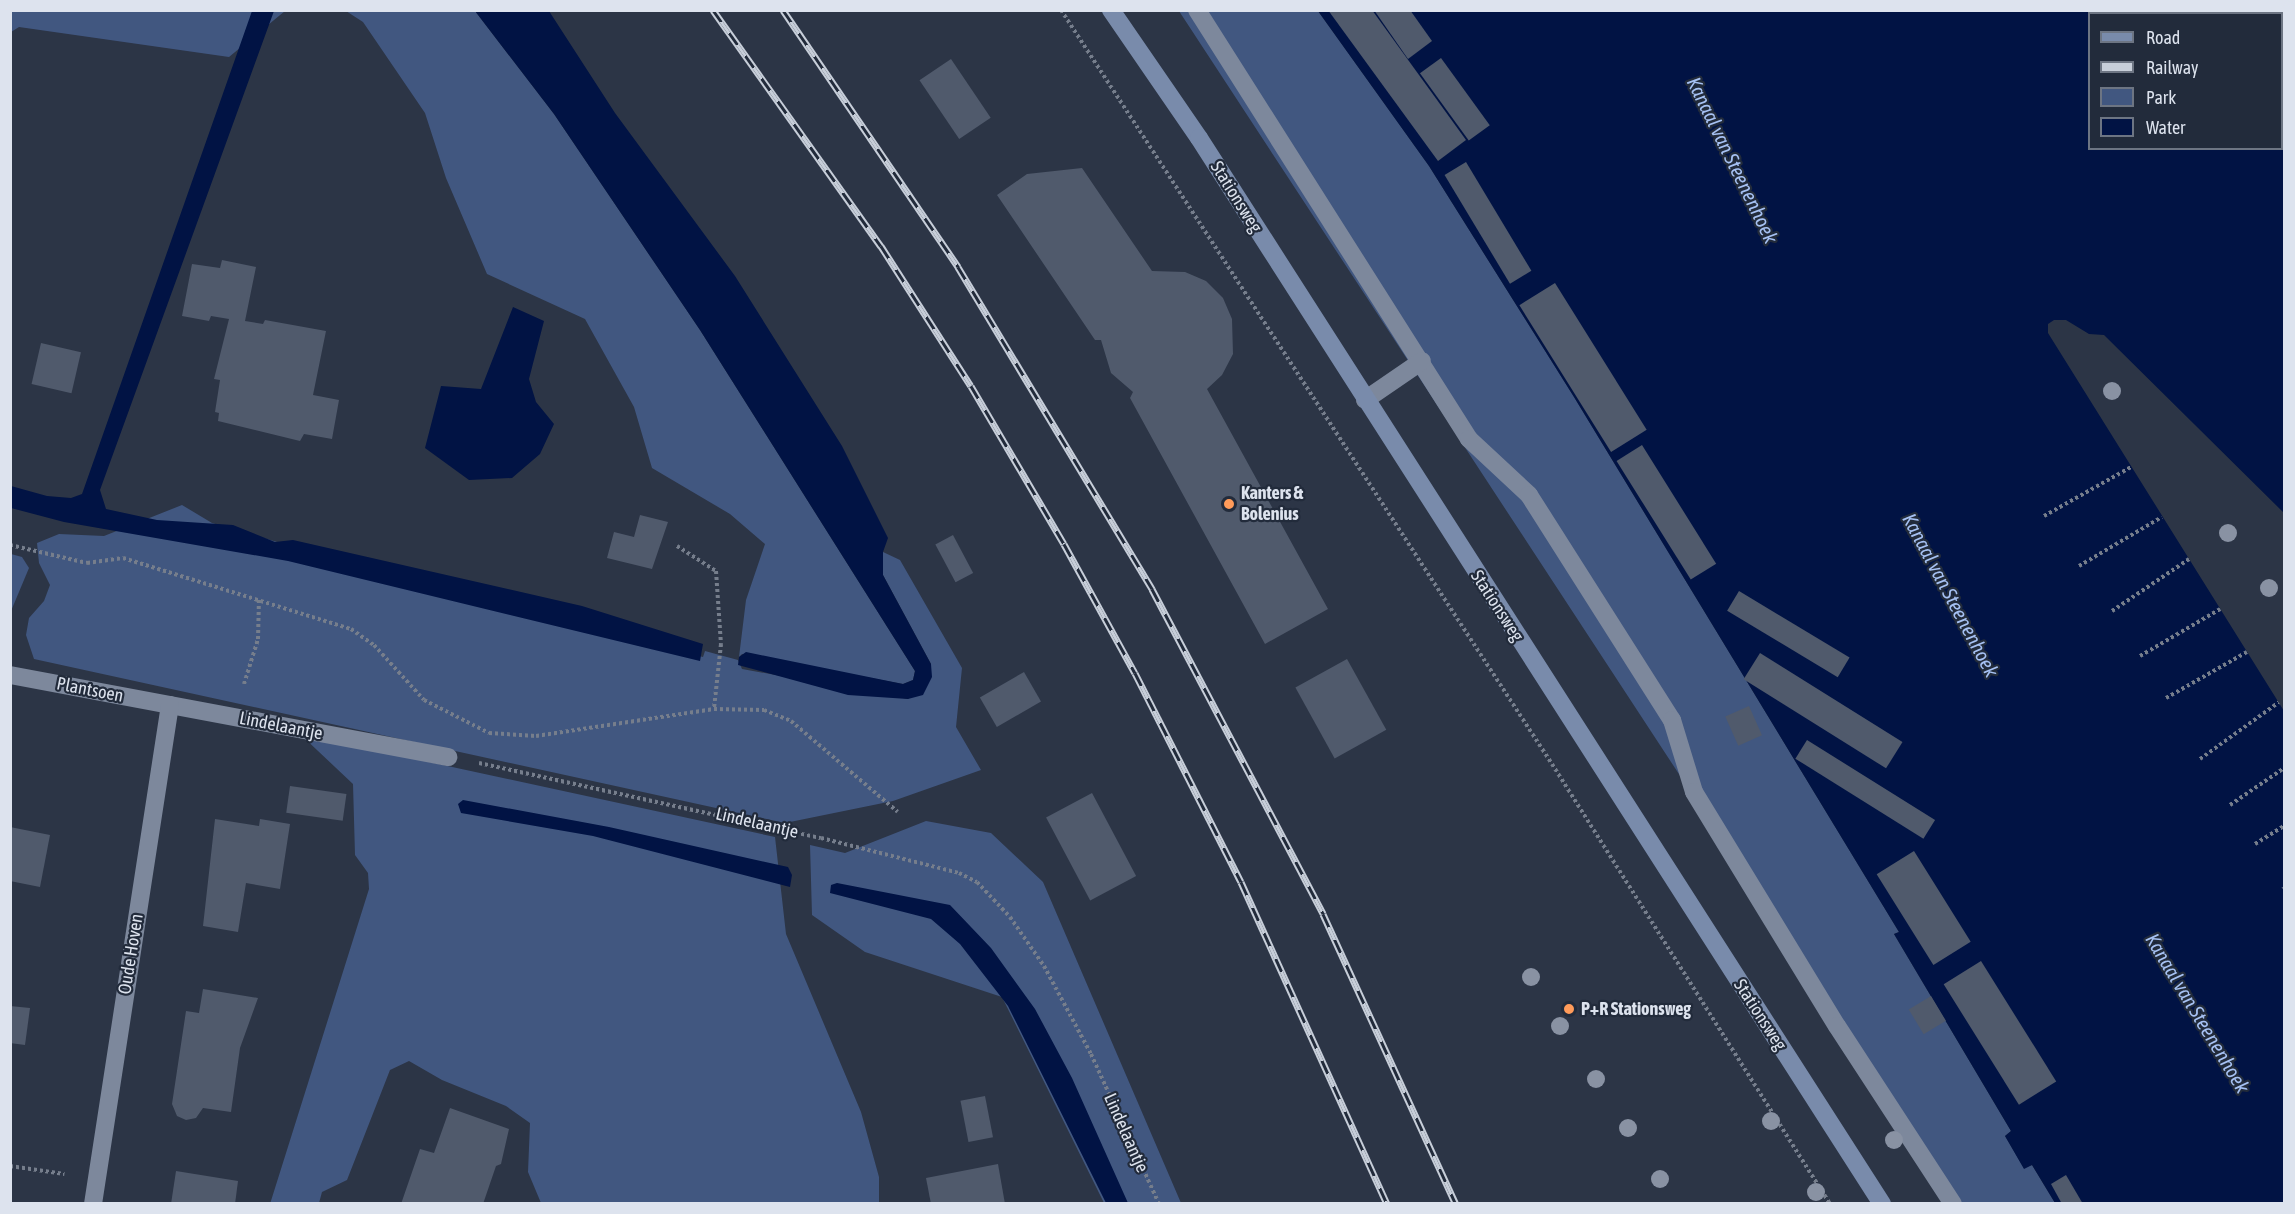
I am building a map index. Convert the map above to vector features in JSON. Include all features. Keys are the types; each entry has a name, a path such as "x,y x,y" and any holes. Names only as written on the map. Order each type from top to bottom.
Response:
{"main road":[{"name":"Stationsweg","path":"1111,10 1198,138 1882,1203"}],"street":[{"path":"1197,10 1422,361 1469,439 1529,495 1672,720 1694,792 1837,1026 1953,1203"},
{"path":"1365,400 1422,361"},
{"name":"Plantsoen","path":"10,675 170,705"},
{"name":"Lindelaantje","path":"170,705 448,757"},
{"name":"Oude Hoven","path":"93,1203 170,705"}],"path":[{"path":"1061,10 1552,764 1830,1203"},
{"path":"2044,516 2131,467"},
{"path":"2079,566 2162,517"},
{"path":"10,545 87,563 123,558 351,629 374,645 424,700 489,733 536,736 624,726 714,709 764,710 791,721 898,812"},
{"path":"677,546 716,571 721,644 714,709"},
{"path":"2112,611 2188,559"},
{"path":"236,717 258,639 259,599"},
{"path":"2140,656 2220,609"},
{"path":"2166,698 2247,652"},
{"path":"2200,759 2279,702"},
{"name":"Lindelaantje","path":"448,757 821,838 959,873 977,882 1010,917 1044,966 1090,1054 1158,1203"},
{"path":"2230,805 2284,768"},
{"path":"2255,844 2284,826"},
{"path":"10,1166 97,1179"}],"green space":[{"path":"11,11 285,11 229,57 19,27 11,32"},
{"path":"346,11 475,11 554,114 700,330 915,671 913,680 903,684 742,654 739,657 746,600 765,544 730,514 652,468 634,407 585,319 487,274 446,178 425,113 363,22"},
{"path":"1179,11 1318,11 1429,166 1574,397 1899,932 1894,934 2011,1131 2005,1136 2024,1168 2032,1165 2055,1203 1960,1203"},
{"path":"182,505 212,523 424,585 703,657 705,651 738,660 742,669 908,699 931,664 883,575 883,552 900,560 962,668 956,727 981,770 893,801 785,823 34,659 26,635 29,618 44,601 50,585 39,563 37,543 59,534 104,536"},
{"path":"11,554 22,557 29,568 11,611"},
{"path":"300,734 775,837 786,934 861,1112 879,1177 879,1203 541,1203 528,1172 530,1123 506,1106 442,1080 409,1061 390,1070 347,1180 322,1192 319,1203 270,1204 369,889 368,873 355,855 353,784"},
{"path":"926,821 991,833 1043,882 1181,1203 1104,1203 1002,997 865,952 812,915 810,845 845,853"}],"water":[{"path":"252,11 274,11 100,490 106,509 157,520 233,525 275,542 293,540 582,606 703,644 700,661 288,561 64,522 11,508 11,486 47,496 71,498 82,494"},
{"path":"475,11 549,11 615,113 735,276 842,446 888,538 883,552 883,575 931,664 932,677 923,695 908,699 848,695 738,665 739,657 746,652 903,684 913,680 915,671 700,330 554,114"},
{"name":"Kanaal van Steenenhoek","path":"1318,11 2284,11 2284,513 2104,335 2089,334 2066,320 2054,320 2048,324 2048,333 2284,711 2284,1203 2055,1203 2032,1165 2024,1169 2005,1136 2011,1131 1894,934 1899,932 1574,397 1429,166"},
{"path":"513,307 544,321 529,379 536,402 554,424 540,454 512,478 469,480 425,448 441,386 481,389"},
{"path":"463,800 609,827 788,867 792,875 790,887 593,836 461,813 458,804"},
{"path":"837,883 950,905 991,948 1035,1009 1072,1078 1128,1203 1106,1203 1008,1006 960,944 931,919 830,893 831,885"}],"building":[{"path":"1328,10 1372,10 1466,140 1438,161"},
{"path":"1374,10 1410,10 1432,41 1408,59"},
{"path":"1441,58 1490,125 1469,140 1420,73"},
{"path":"951,59 991,118 959,139 919,80"},
{"path":"1466,162 1531,271 1510,284 1445,175"},
{"name":"Kanters & Bolenius","path":"1082,168 1152,271 1185,272 1206,281 1223,298 1232,319 1233,354 1222,375 1207,389 1328,609 1265,644 1130,398 1133,392 1111,373 1101,340 1095,340 997,195 1027,174"},
{"path":"222,260 256,267 245,321 263,324 265,320 326,331 313,395 339,400 332,439 304,434 300,441 218,421 219,413 215,412 220,380 214,379 229,319 211,316 209,321 182,316 192,264 220,268"},
{"path":"1555,283 1647,430 1611,452 1519,305"},
{"path":"41,343 81,352 72,393 32,384"},
{"path":"1642,445 1716,564 1691,580 1617,461"},
{"path":"640,515 668,522 652,569 607,558 614,532 634,537"},
{"path":"953,535 973,573 956,582 935,544"},
{"path":"1739,591 1850,657 1838,677 1727,611"},
{"path":"1760,653 1902,742 1886,768 1744,679"},
{"path":"1347,659 1386,730 1335,758 1295,688"},
{"path":"1024,672 1041,701 997,727 980,698"},
{"path":"1749,706 1762,735 1738,746 1725,717"},
{"path":"1807,740 1935,820 1923,839 1795,759"},
{"path":"290,786 346,794 343,821 286,813"},
{"path":"1092,793 1136,876 1090,900 1046,817"},
{"path":"215,819 259,826 260,819 290,824 280,889 246,883 238,932 203,926"},
{"path":"10,827 50,835 40,887 10,881"},
{"path":"1914,851 1971,942 1933,965 1877,874"},
{"path":"1981,961 2056,1081 2019,1105 1944,984"},
{"path":"203,989 258,998 240,1048 231,1112 203,1108 196,1118 186,1120 177,1116 172,1104 186,1011 199,1013"},
{"path":"1931,996 1946,1021 1924,1034 1909,1009"},
{"path":"10,1006 30,1008 25,1045 10,1043"},
{"path":"985,1096 993,1137 968,1142 960,1101"},
{"path":"450,1108 509,1129 501,1164 496,1166 483,1204 401,1204 420,1149 434,1153"},
{"path":"998,1164 1005,1204 931,1204 926,1178"},
{"path":"176,1171 238,1181 235,1204 171,1204"},
{"path":"2066,1175 2083,1204 2062,1204 2051,1184"}],"railway":[{"path":"713,10 881,246 971,386 1064,544 1135,673 1241,882 1387,1204"},
{"path":"783,10 958,267 1152,589 1323,914 1456,1204"}],"place":[{"name":"Kanters & Bolenius","path":"1229,504"},
{"name":"P+R Stationsweg","path":"1569,1009"}]}
